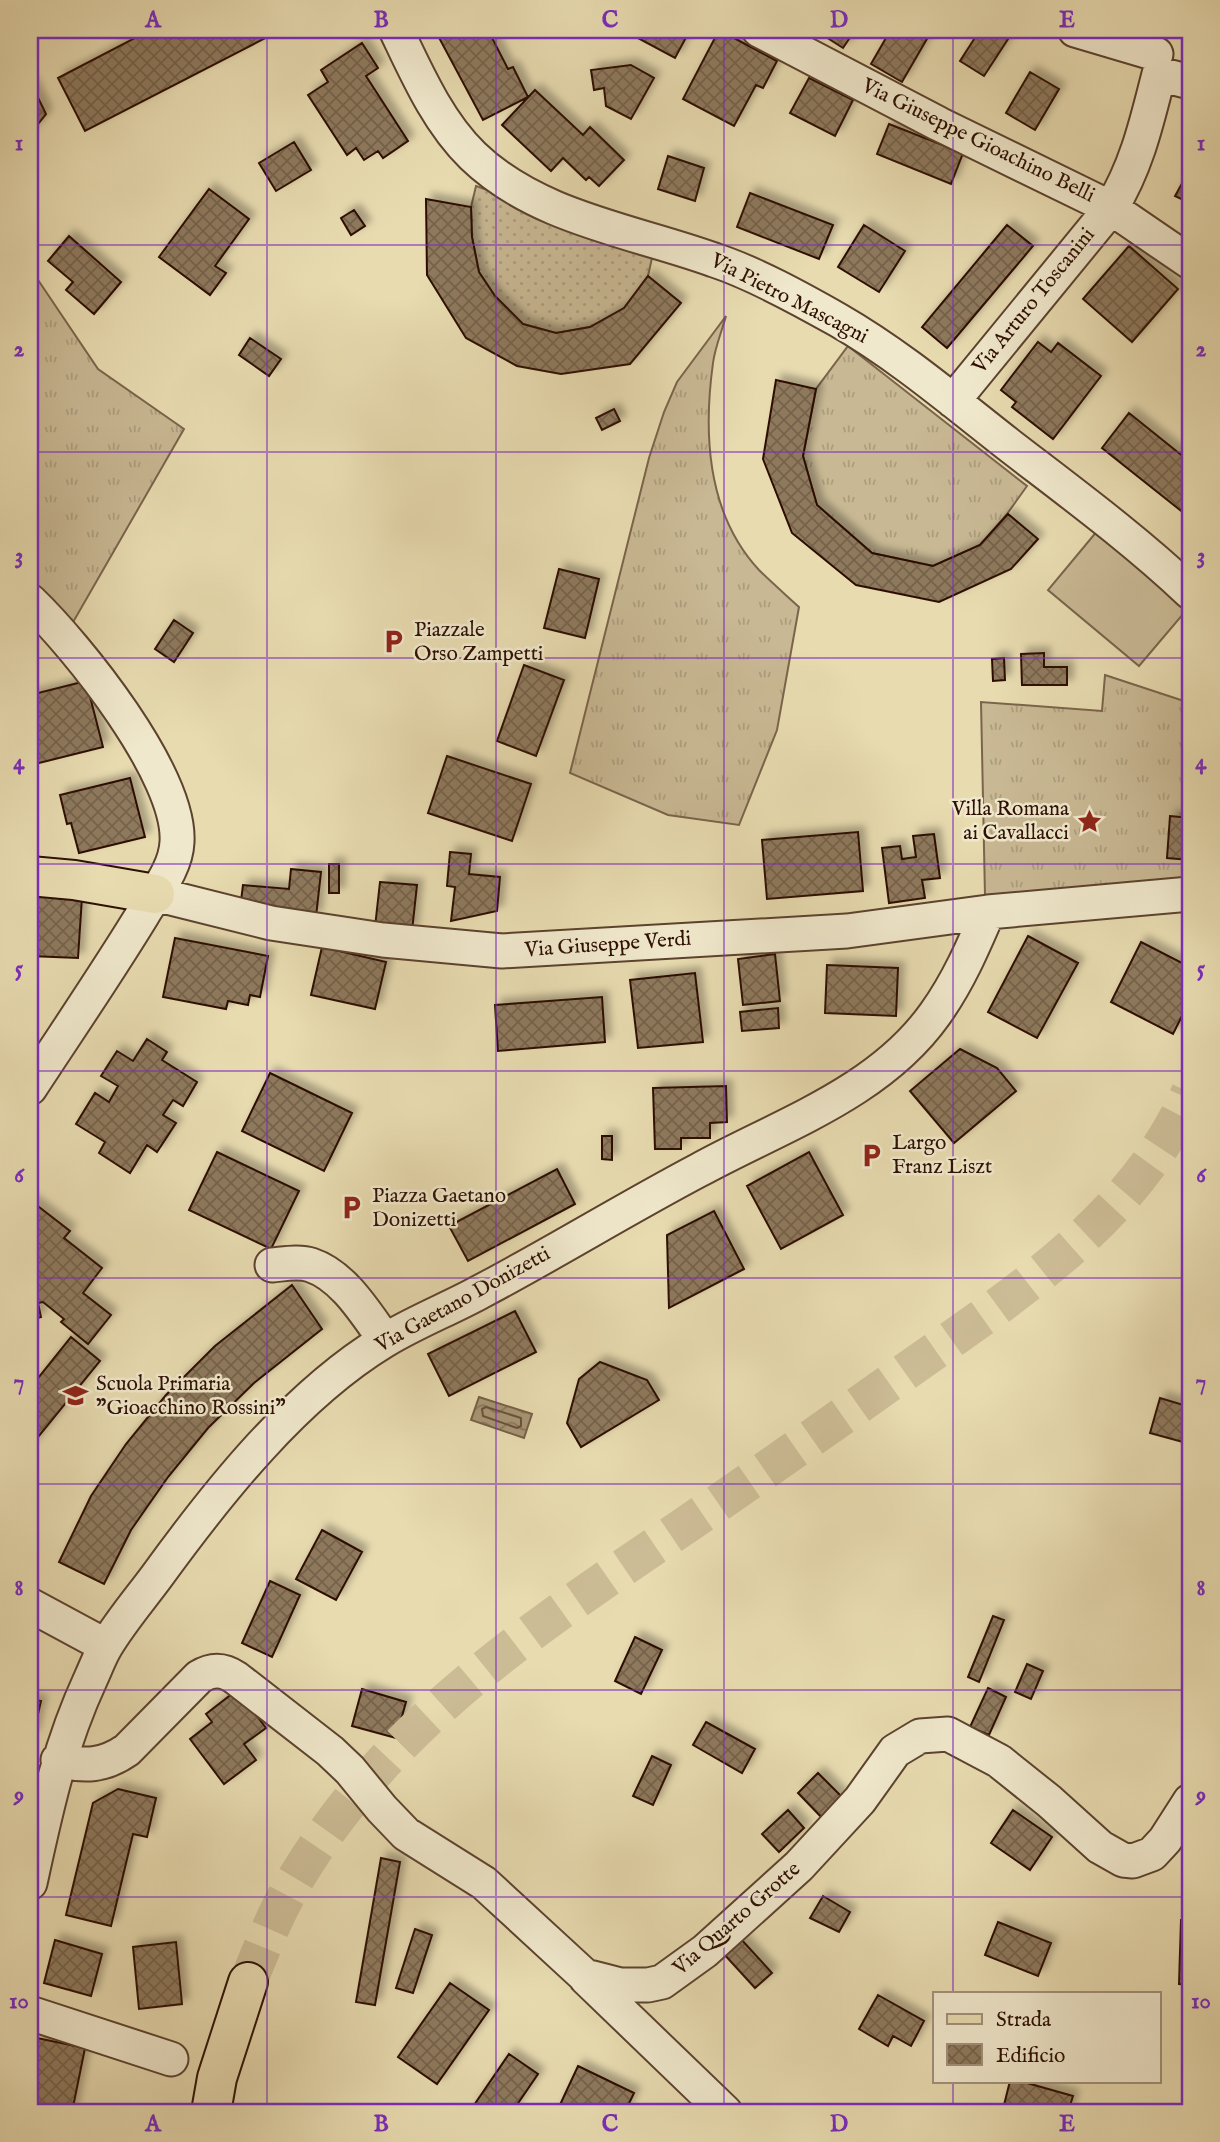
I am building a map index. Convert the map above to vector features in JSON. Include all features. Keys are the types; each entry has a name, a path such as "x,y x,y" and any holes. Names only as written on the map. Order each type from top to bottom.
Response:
{"main road":[{"name":"Via Giuseppe Verdi","path":"30,876 75,880 155,894"},
{"path":"211,2112 217,2078 260,1987 237,2112"}],"street":[{"name":"Via Pietro Mascagni","path":"396,30 445,122 473,156 499,177 548,205 745,272 849,326 889,352 953,401 1100,516 1190,592"},
{"name":"Via Giuseppe Gioachino Belli","path":"759,30 939,124 1111,208 1190,262"},
{"path":"1076,30 1165,60"},
{"name":"Via Arturo Toscanini","path":"953,401 1111,208 1127,182 1165,60"},
{"path":"30,601 62,634 99,680 144,748 173,814 177,842 170,868 155,894 30,1088"},
{"name":"Via Giuseppe Verdi","path":"155,894 271,923 383,940 502,951 847,930 988,912 1190,894"},
{"name":"Via Gaetano Donizetti","path":"30,1883 47,1775 106,1646 175,1552 249,1460 316,1392 385,1340 480,1292 626,1209 816,1111 861,1084 902,1051 936,1013 966,963 988,912"},
{"path":"272,1265 307,1264 327,1273 348,1292 385,1340"},
{"path":"30,1605 106,1646"},
{"path":"47,1775 81,1765 107,1762 127,1749 199,1677 213,1671 231,1675 330,1751 407,1834 484,1883 725,2112"},
{"name":"Via Quarto Grotte","path":"584,1976 634,1986 662,1982 674,1976 726,1934 799,1866 860,1800 895,1752 920,1735 948,1734 999,1761 1027,1781 1100,1847 1123,1860 1133,1861 1152,1854 1165,1840 1190,1801"},
{"path":"30,2013 171,2059"}],"green space":[{"path":"476,186 654,249 648,276 624,308 590,327 556,333 523,324 495,296 479,272 472,237 471,207"},
{"path":"30,268 98,369 184,429 72,624 30,588"},
{"path":"726,316 714,357 710,390 709,445 719,499 728,524 742,548 759,570 799,607 777,730 739,825 668,815 570,773 649,458 664,412 677,382"},
{"path":"848,346 1027,486 980,545 933,566 872,553 817,505 803,456 816,389"},
{"path":"1098,530 1190,606 1139,666 1048,590"},
{"path":"1105,675 1190,703 1190,882 985,896 981,702 1102,711"}],"water":[{"path":"479,1397 532,1414 524,1438 471,1420"}],"building":[{"path":"135,30 279,31 85,131 58,78 139,36"},
{"path":"430,30 488,30 508,69 513,67 528,97 483,120 436,32 432,34"},
{"path":"623,30 690,30 675,58"},
{"path":"719,30 777,61 763,88 756,85 734,126 683,99"},
{"path":"815,30 855,30 843,48"},
{"path":"906,30 916,30 928,37 902,82 871,64 890,31 902,37"},
{"path":"980,30 1001,30 1010,36 984,76 960,61"},
{"path":"362,43 378,68 366,76 408,141 383,158 378,151 364,160 356,148 347,155 308,95 328,82 321,70"},
{"path":"631,65 654,78 631,119 606,106 604,88 594,90 591,70"},
{"path":"1030,72 1059,89 1035,130 1006,113"},
{"path":"809,78 853,100 835,136 790,113"},
{"path":"30,81 46,114 30,134"},
{"path":"535,90 583,135 590,127 624,160 599,186 589,177 586,180 563,158 551,171 502,125"},
{"path":"889,124 963,153 951,184 877,154"},
{"path":"294,142 311,170 276,191 259,163"},
{"path":"668,156 704,168 695,201 658,189"},
{"path":"1190,169 1190,208 1186,207 1188,202 1175,196"},
{"path":"209,189 249,219 215,266 226,273 210,295 159,257"},
{"path":"750,193 833,225 819,259 737,227"},
{"path":"426,199 471,207 472,237 479,272 495,296 523,324 556,333 590,327 624,308 648,276 681,303 630,364 561,374 517,366 466,338 427,275"},
{"path":"354,210 365,226 351,235 341,218"},
{"path":"864,225 905,251 879,292 838,267"},
{"path":"1007,225 1033,246 947,348 922,327"},
{"path":"69,236 121,282 94,314 66,290 73,282 48,261"},
{"path":"1129,246 1178,289 1132,342 1083,299"},
{"path":"250,338 281,359 269,376 239,355"},
{"path":"1038,342 1051,352 1058,343 1101,376 1053,439 1012,407 1016,402 1001,390"},
{"path":"776,380 816,389 803,456 817,505 872,553 933,566 980,545 1008,514 1038,539 1011,569 939,602 856,585 792,533 763,459"},
{"path":"614,409 620,421 602,430 596,418"},
{"path":"1129,413 1190,462 1190,518 1102,448"},
{"path":"559,569 599,579 585,638 544,628"},
{"path":"174,620 193,633 174,662 155,649"},
{"path":"1044,653 1044,667 1067,667 1067,685 1022,685 1021,654"},
{"path":"1004,658 1005,680 993,681 992,659"},
{"path":"524,665 564,680 536,756 497,741"},
{"path":"86,681 103,747 31,765 30,695"},
{"path":"447,756 531,784 512,841 428,813"},
{"path":"130,778 145,837 79,853 71,823 67,824 60,795"},
{"path":"1170,816 1190,818 1190,860 1167,858"},
{"path":"858,832 863,891 767,899 762,840"},
{"path":"934,834 940,878 922,880 925,898 889,903 882,848 900,846 902,859 916,857 913,836"},
{"path":"450,852 471,854 469,874 500,877 497,911 451,921 455,887 447,886"},
{"path":"329,864 339,864 339,893 329,893"},
{"path":"291,869 321,872 316,917 240,909 243,885 289,889"},
{"path":"380,882 417,885 412,931 375,927"},
{"path":"30,895 82,897 78,958 30,956"},
{"path":"1028,936 1078,963 1037,1038 988,1012"},
{"path":"175,938 268,956 260,997 250,995 248,1005 228,1001 226,1009 163,997"},
{"path":"1141,942 1190,967 1190,1000 1173,1034 1111,1002"},
{"path":"322,947 386,962 375,1009 311,995"},
{"path":"775,954 780,1001 743,1005 738,959"},
{"path":"827,965 898,968 896,1016 825,1013"},
{"path":"695,973 703,1042 638,1048 630,980"},
{"path":"602,997 605,1042 498,1051 495,1005"},
{"path":"778,1008 779,1028 742,1031 740,1012"},
{"path":"147,1039 167,1052 162,1060 197,1082 183,1106 173,1100 163,1115 176,1123 157,1152 147,1145 130,1173 99,1153 105,1142 76,1124 95,1093 109,1102 118,1086 101,1076 117,1051 133,1061"},
{"path":"960,1049 997,1068 1016,1091 954,1143 910,1091"},
{"path":"270,1073 352,1113 324,1171 242,1131"},
{"path":"726,1086 727,1122 710,1123 710,1138 681,1138 681,1149 655,1149 653,1088"},
{"path":"602,1136 612,1136 612,1160 602,1159"},
{"path":"217,1152 299,1191 271,1249 189,1210"},
{"path":"809,1152 843,1215 781,1249 747,1186"},
{"path":"557,1169 575,1204 468,1261 449,1226"},
{"path":"30,1200 70,1231 64,1238 102,1268 83,1293 111,1315 88,1344 61,1322 64,1319 43,1302 38,1303 41,1317 30,1320"},
{"path":"714,1211 744,1269 669,1308 667,1235"},
{"path":"292,1285 322,1329 254,1383 208,1428 168,1477 131,1530 104,1584 59,1562 91,1496 126,1444 166,1395 215,1346"},
{"path":"515,1311 536,1352 449,1396 428,1354"},
{"path":"71,1337 100,1361 30,1447 30,1388"},
{"path":"600,1362 647,1380 659,1400 581,1447 567,1423 579,1379"},
{"path":"1160,1398 1190,1407 1190,1444 1150,1433"},
{"path":"322,1530 362,1552 336,1600 296,1579"},
{"path":"270,1581 300,1595 272,1657 242,1643"},
{"path":"993,1616 1004,1620 979,1682 968,1677"},
{"path":"635,1637 662,1650 641,1694 615,1681"},
{"path":"1027,1664 1043,1671 1031,1699 1015,1692"},
{"path":"988,1688 1006,1697 989,1735 970,1727"},
{"path":"362,1689 406,1702 396,1738 352,1726"},
{"path":"237,1690 266,1728 244,1744 256,1760 224,1784 190,1739 212,1722 206,1714"},
{"path":"30,1699 41,1701 33,1736 30,1735"},
{"path":"706,1722 755,1749 742,1773 693,1745"},
{"path":"652,1756 671,1765 653,1805 633,1796"},
{"path":"818,1773 844,1799 824,1820 798,1793"},
{"path":"118,1789 156,1798 147,1837 133,1834 111,1926 66,1915 93,1803"},
{"path":"788,1810 804,1828 779,1852 762,1834"},
{"path":"1013,1810 1052,1837 1030,1870 991,1843"},
{"path":"381,1858 400,1862 375,2005 356,2002"},
{"path":"823,1896 850,1912 839,1932 810,1918"},
{"path":"1181,1920 1190,1921 1190,1985 1179,1984"},
{"path":"998,1922 1051,1943 1038,1976 985,1955"},
{"path":"415,1929 432,1935 413,1993 396,1988"},
{"path":"740,1938 772,1973 755,1988 723,1953"},
{"path":"55,1940 102,1954 91,1996 44,1983"},
{"path":"176,1942 182,2004 139,2009 133,1947"},
{"path":"450,1983 489,2010 437,2084 398,2057"},
{"path":"878,1995 924,2021 911,2046 893,2036 888,2046 859,2029"},
{"path":"37,2038 85,2048 72,2112 30,2112 30,2073"},
{"path":"509,2054 538,2074 512,2112 478,2112 472,2108"},
{"path":"578,2066 634,2093 625,2112 565,2112 558,2109"},
{"path":"1010,2082 1024,2082 1073,2096 1068,2112 1014,2112 1003,2109"}],"tunnel":[{"path":"248,1982 295,1880 333,1824 374,1772 420,1725 469,1682 573,1602 803,1444 1039,1275 1076,1244 1141,1174 1168,1135 1190,1092"}],"place":[{"name":"Piazzale Orso Zampetti","path":"394,642"},
{"name":"Villa Romana ai Cavallacci","path":"1089,821"},
{"name":"Largo Franz Liszt","path":"872,1155"},
{"name":"Piazza Gaetano Donizetti","path":"352,1208"},
{"name":"Scuola Primaria \"Gioacchino Rossini\"","path":"76,1396"}]}
